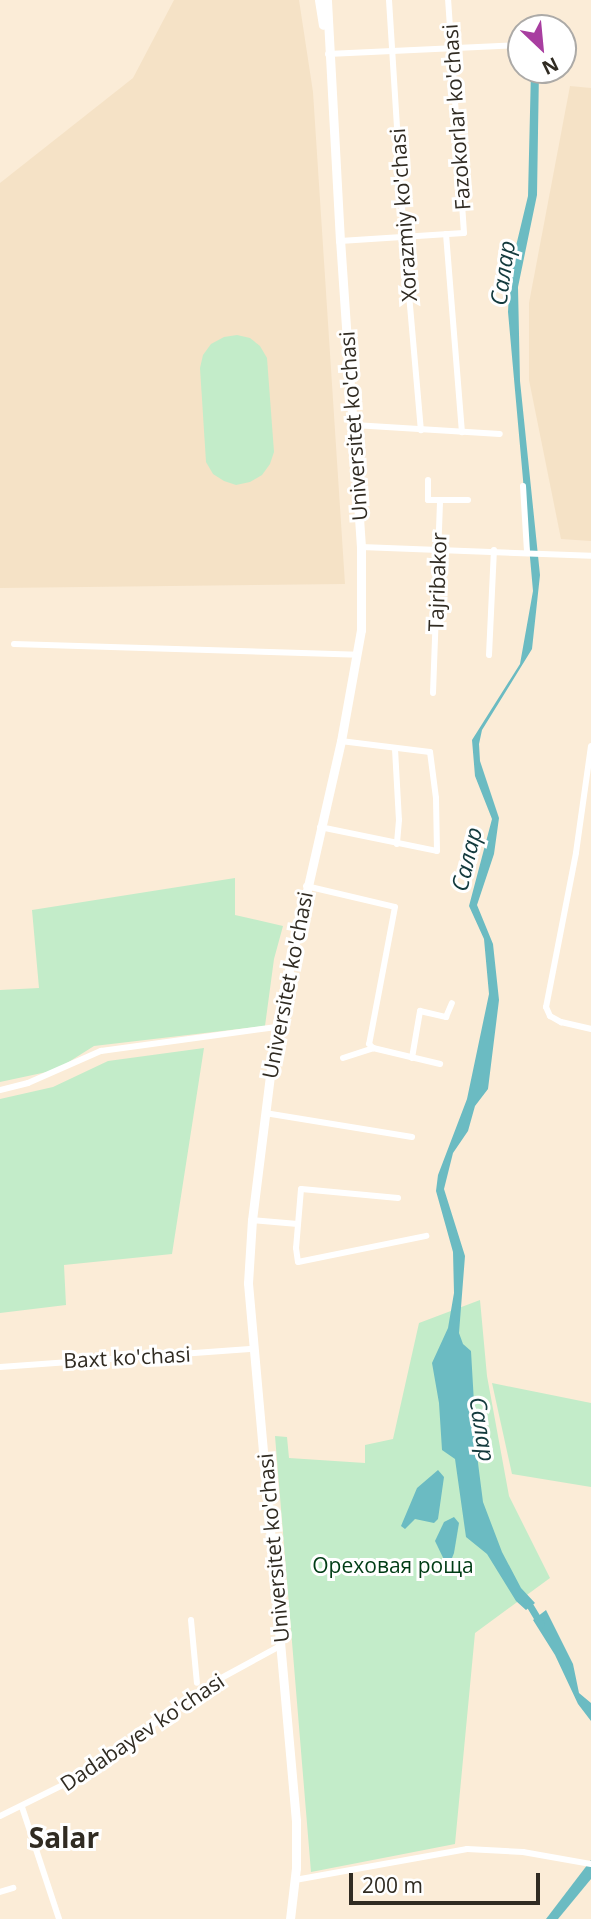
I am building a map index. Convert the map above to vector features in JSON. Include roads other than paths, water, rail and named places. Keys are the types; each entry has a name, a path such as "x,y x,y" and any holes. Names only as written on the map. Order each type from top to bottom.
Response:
{"main road":[{"name":"Universitet ko'chasi","path":"319,0 328,54"},
{"name":"Universitet ko'chasi","path":"290,1919 295,1880 296,1821 282,1645 248,1307 252,1220 276,1027 341,741 358,656 362,616 361,547 328,54 327,0"}],"street":[{"name":"Xorazmiy ko'chasi","path":"389,0 404,237 421,430"},
{"name":"Fazokorlar ko'chasi","path":"446,234 464,233 448,0"},
{"path":"328,54 507,46"},
{"path":"340,242 446,234 462,432"},
{"path":"354,425 500,434"},
{"path":"428,480 428,500 468,500"},
{"path":"523,486 527,552"},
{"name":"Tajribakor","path":"433,693 440,500"},
{"path":"361,547 494,550 591,556"},
{"path":"489,655 494,550"},
{"path":"14,644 358,656"},
{"path":"320,827 437,851 436,798 430,752 341,741"},
{"path":"591,746 576,853 546,1007 550,1016 561,1022 591,1029"},
{"path":"395,749 399,820 397,844"},
{"path":"306,886 395,907 369,1044 373,1048"},
{"path":"412,1058 420,1012 446,1017 452,1003"},
{"path":"0,1090 29,1083 101,1051 276,1027"},
{"path":"343,1058 373,1048 440,1064"},
{"path":"265,1113 412,1137"},
{"path":"398,1198 301,1189 298,1262 426,1236"},
{"path":"252,1220 298,1224"},
{"name":"Baxt ko'chasi","path":"0,1367 253,1349"},
{"path":"191,1620 197,1683"},
{"name":"Dadabayev ko'chasi","path":"0,1816 75,1779 214,1682 282,1645"},
{"path":"22,1807 59,1919"},
{"path":"295,1880 467,1849 501,1850 589,1863"},
{"path":"0,1892 13,1888"}],"water":[{"name":"Салар","path":"531,84 539,84 537,195 518,287 520,381 540,575 532,649 482,730 479,744 480,761 499,818 494,854 477,905 493,944 499,1000 488,1089 475,1106 468,1131 453,1153 444,1189 465,1256 459,1333 463,1344 471,1351 477,1455 483,1502 502,1552 521,1588 535,1603 526,1610 516,1601 487,1554 466,1537 455,1459 442,1450 439,1403 432,1363 448,1328 454,1293 453,1252 436,1191 438,1175 467,1099 489,994 484,939 469,906 492,819 475,776 472,740 520,664 533,591 508,312 510,271 528,196"},
{"path":"438,1470 444,1477 438,1519 434,1523 415,1519 405,1529 401,1526 417,1488"},
{"path":"454,1517 459,1523 454,1553 448,1568 435,1541 444,1522"},
{"path":"546,1610 573,1664 579,1693 591,1703 591,1721 578,1704 555,1655 533,1620"},
{"path":"591,1860 591,1879 558,1919 546,1919"}],"waterway":[{"name":"Салар","path":"527,1601 541,1624"}],"district":[{"name":"Salar","path":"64,1837"}],"park label":[{"name":"Ореховая роща","path":"393,1565"}]}
